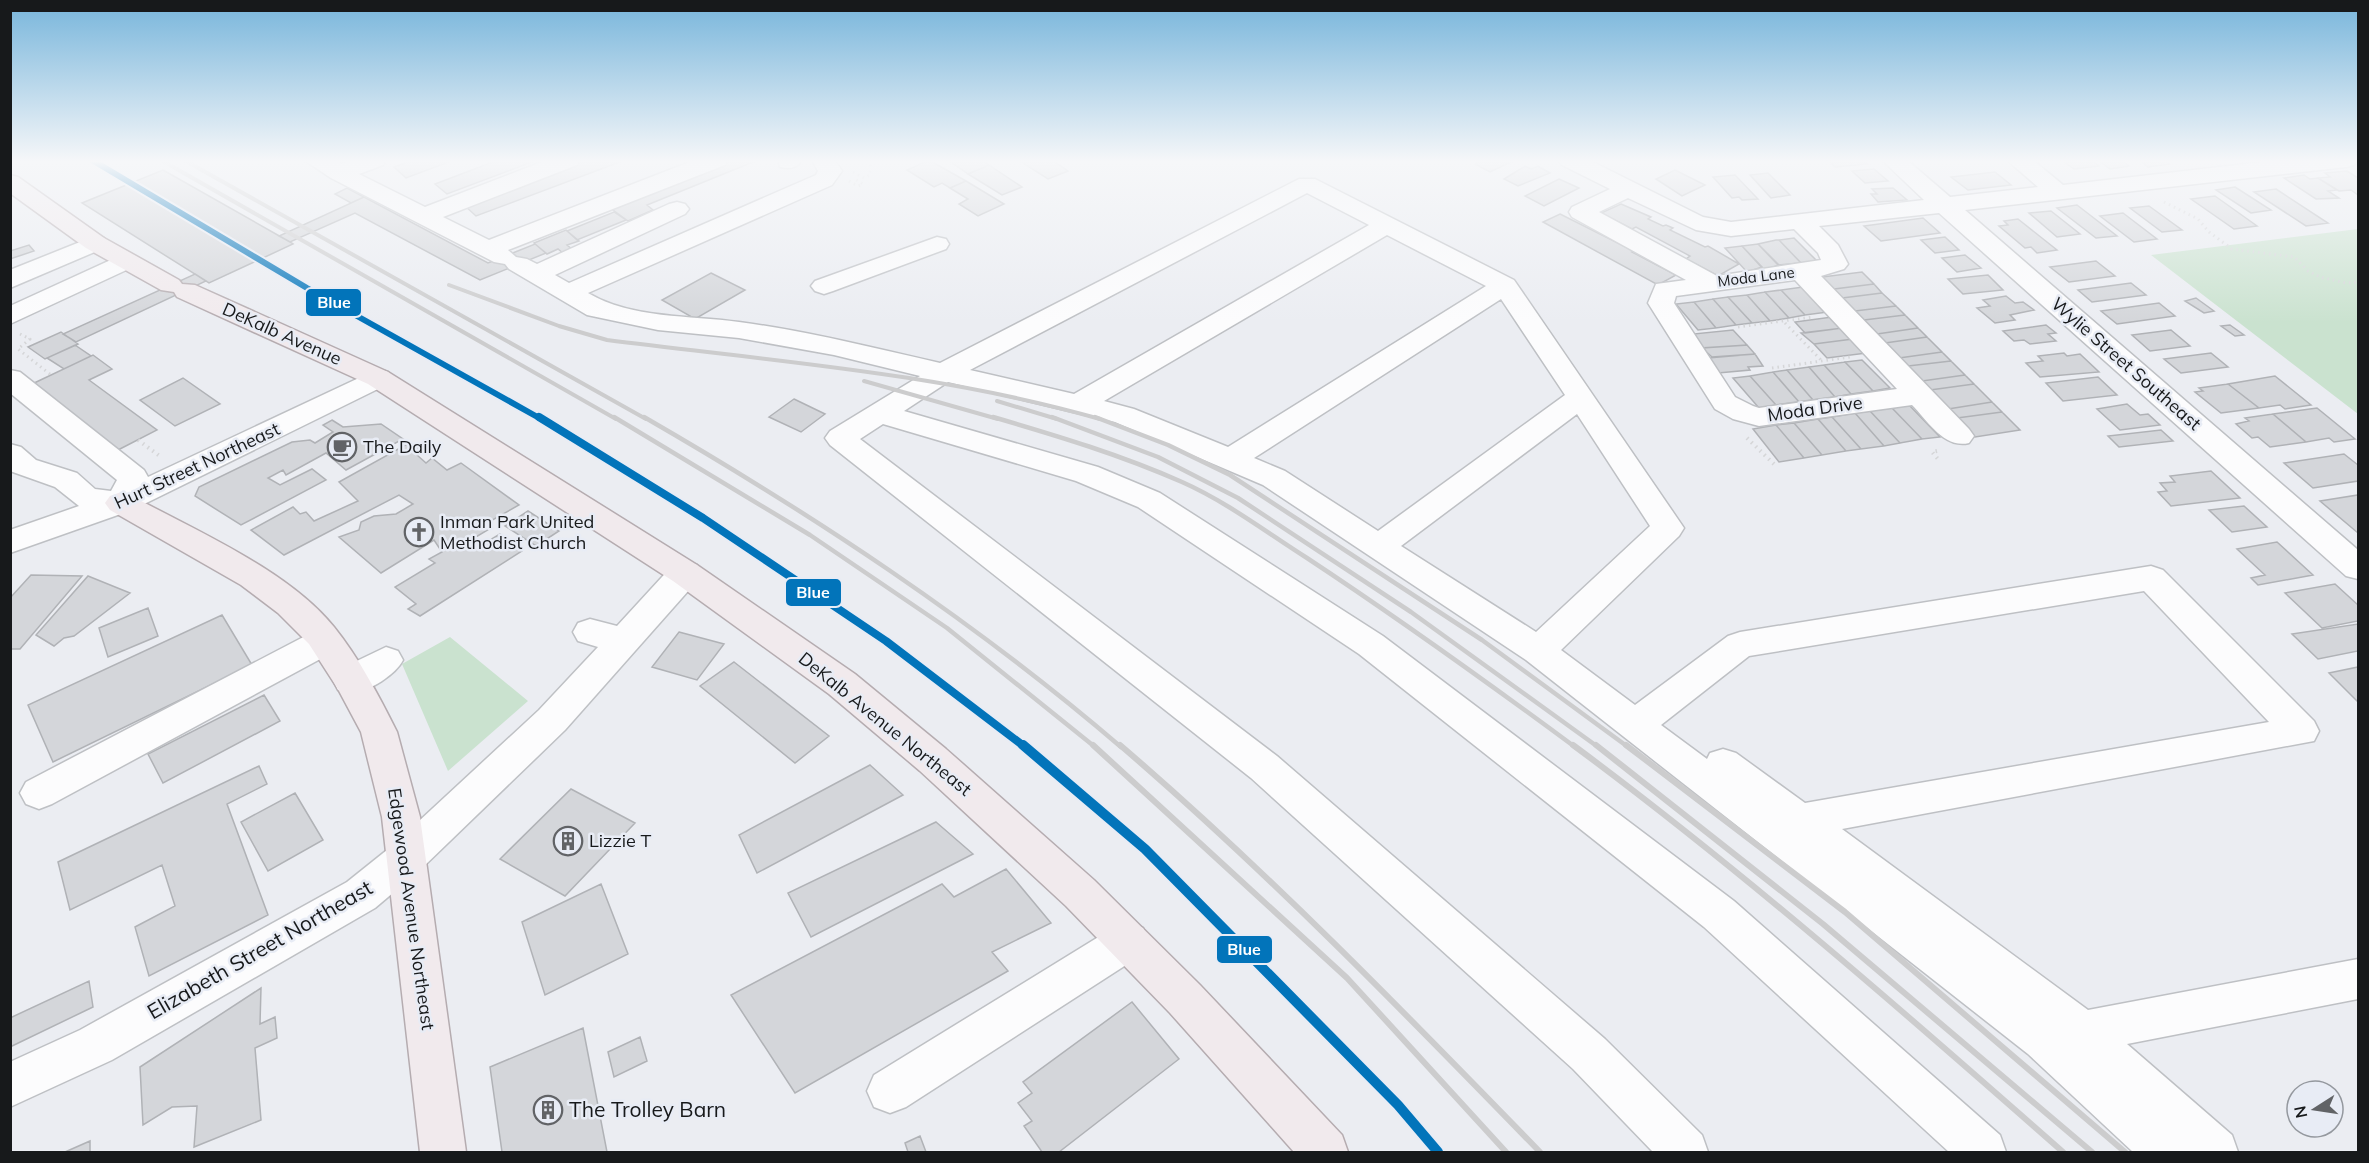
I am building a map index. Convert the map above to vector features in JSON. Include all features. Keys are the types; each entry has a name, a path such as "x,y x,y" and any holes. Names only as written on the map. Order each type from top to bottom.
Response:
{"main road":[{"name":"DeKalb Avenue","path":"54,214 95,243 178,288 378,378"},
{"name":"DeKalb Avenue Northeast","path":"378,378 525,469 685,573 842,684 915,745 1080,892 1185,999 1325,1152"},
{"name":"Edgewood Avenue Northeast","path":"121,503 253,577 290,604 325,641 351,680 379,732 396,792 443,1152"}],"street":[{"path":"420,214 569,292 596,309 629,317 739,330 1088,399 1124,415 1241,453 1274,478 1388,540 1545,644 2215,1152"},
{"path":"423,216 428,214"},
{"path":"511,261 606,214"},
{"path":"511,261 657,214"},
{"path":"569,292 710,231 763,214"},
{"path":"1249,214 945,372 840,438 1264,767 1589,1054 1684,1152"},
{"path":"1368,214 1505,285 1668,528 1545,644"},
{"name":"Moda Lane","path":"1585,214 1713,284 1801,272 1835,264 1829,250 1799,221"},
{"path":"1679,214 1696,223 1731,229 1860,214"},
{"name":"Wylie Street Southeast","path":"1955,214 2346,543 2358,568"},
{"path":"1088,399 1388,224"},
{"path":"710,231 732,243"},
{"path":"10,280 95,243"},
{"path":"824,286 937,244"},
{"path":"11,322 126,261"},
{"path":"1801,272 1959,436"},
{"name":"Moda Drive","path":"1713,284 1665,290 1661,303 1725,403 1743,413 1759,417 1918,395"},
{"path":"1241,453 1505,285"},
{"path":"11,467 25,466 66,480 86,498 121,503 133,477 17,366"},
{"name":"Hurt Street Northeast","path":"10,542 121,503 378,378"},
{"path":"1388,540 1580,398"},
{"path":"879,413 1087,474 1149,500 1371,645 1719,914 1983,1152"},
{"name":"Elizabeth Street Northeast","path":"10,1085 96,1045 351,901 406,858 552,720 607,636 642,599 685,573"},
{"path":"1644,718 1740,645 2151,578 2301,731 1784,823"},
{"path":"39,793 325,641"},
{"path":"351,680 386,660"},
{"path":"891,1091 1128,941"},
{"path":"2063,1036 2358,979"},
{"path":"2063,1036 2167,1152"}],"path":[{"path":"2190,214 2232,249 2294,257 2303,267 2320,277 2346,283 2358,282"},
{"path":"176,240 219,221"},
{"path":"204,262 232,250 257,241 232,229 189,249 214,264"},
{"path":"199,230 232,250"},
{"path":"1738,327 1814,316"},
{"path":"11,322 30,339 18,349 17,366"},
{"path":"1773,322 1787,323 1822,360"},
{"path":"17,366 32,350"},
{"path":"1772,368 1852,357"},
{"path":"17,366 51,375"},
{"path":"1743,433 1776,466"},
{"path":"138,440 165,459 164,462"}],"green space":[{"path":"2358,229 2358,414 2151,255"},
{"path":"450,637 528,701 448,771 402,664"}],"building":[{"path":"100,214 241,214 293,244 209,283"},
{"path":"326,214 352,214 290,242 279,236"},
{"path":"357,214 396,214 488,263 535,244 546,253 480,280"},
{"path":"608,214 617,214 626,220 577,240 567,231"},
{"path":"619,214 643,214 628,221"},
{"path":"1561,214 1676,275 1658,285 1543,222"},
{"path":"1603,214 1645,214 1651,217 1648,219 1673,228 1670,230 1705,247 1708,246 1739,264 1718,276 1686,259 1690,256 1636,227 1632,229"},
{"path":"2030,214 2055,214 2080,234 2057,237"},
{"path":"2065,214 2089,214 2117,236 2096,238"},
{"path":"2125,214 2157,239 2134,242 2100,216"},
{"path":"2138,214 2160,214 2182,230 2162,232"},
{"path":"2213,214 2241,214 2257,226 2234,229"},
{"path":"2288,214 2315,214 2328,223 2306,226"},
{"path":"1923,218 1940,233 1881,241 1864,226"},
{"path":"2018,219 2057,250 2037,253 2031,247 2025,248 1999,226 2008,225 2004,221"},
{"path":"566,230 579,241 567,245 573,250 564,254 558,249 547,254 534,243"},
{"path":"1945,237 1959,250 1935,253 1921,240"},
{"path":"1794,238 1817,261 1801,263 1779,240"},
{"path":"1779,240 1801,263 1778,265 1758,244"},
{"path":"1758,244 1779,265 1764,270 1742,246"},
{"path":"29,245 34,251 10,259 10,251"},
{"path":"1742,246 1762,267 1747,272 1725,248"},
{"path":"1965,255 1981,268 1957,272 1942,258"},
{"path":"2096,261 2115,276 2069,282 2050,267"},
{"path":"1862,272 1874,284 1834,289 1822,277"},
{"path":"711,273 745,290 695,319 662,300"},
{"path":"195,274 206,281 76,342 63,334"},
{"path":"1988,275 2003,290 1963,294 1948,279"},
{"path":"2131,283 2146,295 2092,302 2078,290"},
{"path":"1874,284 1882,293 1842,298 1834,289"},
{"path":"1803,287 1828,312 1805,315 1781,290"},
{"path":"1781,290 1805,315 1789,318 1765,292"},
{"path":"1765,292 1789,318 1770,321 1747,295"},
{"path":"1882,293 1896,306 1855,311 1842,298"},
{"path":"1747,295 1770,321 1752,323 1728,297"},
{"path":"2006,296 2015,303 2023,302 2034,310 2010,315 2015,320 1995,323 1977,308 1990,306 1983,300"},
{"path":"1728,297 1752,323 1736,325 1713,299"},
{"path":"2196,298 2214,311 2204,313 2185,301"},
{"path":"1713,299 1736,325 1716,328 1694,302"},
{"path":"1694,302 1716,328 1698,330 1676,304"},
{"path":"2159,303 2175,316 2117,324 2101,311"},
{"path":"1896,306 1905,315 1864,320 1855,311"},
{"path":"1905,315 1918,328 1877,334 1864,320"},
{"path":"1832,317 1843,328 1805,333 1795,322"},
{"path":"2046,325 2056,333 2048,334 2056,341 2030,344 2024,340 2014,341 2003,331"},
{"path":"2230,325 2244,335 2235,336 2221,326"},
{"path":"1843,328 1853,339 1814,344 1801,333"},
{"path":"1918,328 1927,337 1885,343 1877,334"},
{"path":"1733,330 1747,345 1702,348 1693,334"},
{"path":"2171,330 2190,346 2150,351 2132,335"},
{"path":"61,332 78,344 45,359 28,347"},
{"path":"1927,337 1942,352 1899,358 1885,343"},
{"path":"1853,339 1867,353 1827,358 1814,344"},
{"path":"75,345 91,356 64,369 47,358"},
{"path":"1747,345 1755,354 1712,357 1702,348"},
{"path":"1942,352 1951,361 1908,366 1899,358"},
{"path":"2064,353 2067,356 2080,354 2099,372 2040,377 2026,363 2043,361 2038,356"},
{"path":"2211,353 2228,367 2181,373 2164,359"},
{"path":"1755,354 1763,366 1748,367 1750,370 1718,373 1708,358"},
{"path":"93,355 112,369 89,380 157,430 116,451 30,385"},
{"path":"1862,360 1890,388 1873,391 1845,362"},
{"path":"1951,361 1965,375 1922,381 1908,366"},
{"path":"1845,362 1873,391 1851,394 1824,365"},
{"path":"1824,365 1851,394 1835,397 1809,367"},
{"path":"1809,367 1835,397 1813,400 1787,370"},
{"path":"1787,370 1813,400 1799,402 1773,372"},
{"path":"1773,372 1799,402 1776,405 1750,376"},
{"path":"1965,375 1974,384 1930,390 1922,381"},
{"path":"1750,376 1776,405 1759,408 1733,378"},
{"path":"2275,376 2311,405 2285,409 2280,405 2259,408 2228,384"},
{"path":"2098,377 2117,395 2063,401 2046,383"},
{"path":"183,378 220,404 175,426 140,400"},
{"path":"1974,384 1992,402 1948,409 1930,390"},
{"path":"2228,384 2259,408 2221,413 2195,392 2203,391 2199,388"},
{"path":"794,399 825,414 801,432 769,417"},
{"path":"1992,402 2002,412 1957,418 1948,409"},
{"path":"2127,404 2140,415 2148,414 2160,425 2120,430 2097,409"},
{"path":"1909,405 1940,437 1922,439 1892,408"},
{"path":"1892,408 1922,439 1900,443 1870,411"},
{"path":"2317,408 2355,439 2334,442 2329,438 2306,442 2273,414"},
{"path":"1870,411 1900,443 1884,446 1855,413"},
{"path":"2002,412 2020,430 1975,437 1957,418"},
{"path":"1855,413 1884,446 1861,449 1832,417"},
{"path":"2273,414 2306,442 2270,447 2258,437 2252,438 2236,424 2249,421 2245,418"},
{"path":"1832,417 1861,449 1846,451 1818,419"},
{"path":"1818,419 1846,451 1822,455 1794,423"},
{"path":"332,420 343,427 381,424 403,439 346,470 326,453 286,475 283,470 268,478 280,485 312,469 326,480 241,525 195,496 199,487 292,442 310,440 315,443 333,432 323,425"},
{"path":"1794,423 1822,455 1804,458 1776,425"},
{"path":"1776,425 1804,458 1779,462 1753,429"},
{"path":"2161,430 2173,441 2119,447 2108,436"},
{"name":"Inman Park United Methodist Church","path":"409,443 425,451 417,455 426,463 432,458 447,470 461,463 519,505 485,524 491,528 469,541 477,548 500,534 522,551 420,616 408,609 416,604 395,587 435,563 429,559 442,552 434,540 381,573 339,537 359,530 361,522 374,516 396,514 413,504 399,495 284,555 251,530 293,507 300,514 306,512 314,521 358,501 339,482"},
{"path":"2344,454 2358,465 2358,481 2313,488 2284,463"},
{"path":"2211,471 2240,498 2171,506 2158,492 2167,491 2160,483 2175,482 2170,476"},
{"path":"2358,495 2358,533 2320,501"},
{"path":"2244,506 2267,527 2232,532 2209,510"},
{"path":"528,511 559,531 536,546 505,526"},
{"path":"2277,542 2313,575 2258,585 2251,578 2265,575 2237,549"},
{"path":"31,575 82,576 20,649 10,649 10,598"},
{"path":"88,576 130,593 74,636 64,638 54,646 36,635"},
{"path":"2335,584 2358,605 2358,621 2322,628 2285,593"},
{"path":"148,608 158,636 108,657 99,628"},
{"path":"222,615 252,665 53,762 28,705"},
{"path":"2358,624 2358,651 2318,659 2292,634"},
{"path":"679,632 724,644 697,680 652,667"},
{"path":"734,662 829,736 795,763 700,686"},
{"path":"2358,667 2358,702 2329,673"},
{"path":"264,695 280,721 163,783 148,754"},
{"path":"870,765 903,795 757,873 739,835"},
{"path":"259,766 267,784 227,804 268,915 149,976 135,927 175,906 162,865 70,910 58,862"},
{"name":"Lizzie T","path":"571,789 635,823 565,896 500,859"},
{"path":"295,793 323,840 268,871 241,822"},
{"path":"936,822 973,854 811,937 788,893"},
{"path":"1006,869 1051,923 992,952 1008,971 795,1093 731,995 942,884 954,897"},
{"path":"601,884 628,954 545,995 522,922"},
{"path":"89,981 93,1007 10,1047 10,1018"},
{"path":"261,988 260,1024 275,1017 277,1038 255,1048 261,1120 194,1147 197,1106 172,1107 143,1125 140,1067"},
{"path":"1132,1002 1179,1059 1059,1152 1042,1152 1024,1126 1032,1121 1018,1103 1032,1093 1023,1082"},
{"name":"The Trolley Barn","path":"583,1028 607,1152 502,1152 490,1067"},
{"path":"640,1037 647,1061 614,1077 608,1052"},
{"path":"920,1136 926,1152 908,1152 905,1143"},
{"path":"90,1141 90,1152 65,1152"}],"railway":[{"path":"256,214 616,419"},
{"path":"281,214 646,419"},
{"path":"449,285 559,326 607,340 917,379 1040,403 1100,419"},
{"path":"864,381 998,419"},
{"path":"997,401 1057,419"},
{"path":"614,417 810,535 947,628 1095,747"},
{"path":"644,417 769,492 890,571 1008,656 1121,747"},
{"path":"993,417 1136,463 1215,499 1375,604 1476,674 1575,747"},
{"path":"1052,417 1158,457 1238,498 1411,612 1598,747"},
{"path":"1095,417 1168,445 1230,475 1482,640 1628,747"},
{"path":"1093,745 1347,978 1506,1152"},
{"path":"1120,745 1229,842 1282,893 1540,1152"},
{"path":"1573,745 1761,892 2063,1152"},
{"path":"1596,745 1823,924 2092,1152"},
{"path":"1626,745 1845,912 2125,1152"}],"transit line":[{"name":"Blue","path":"183,214 307,288 499,393 703,518 886,641 1031,751 1145,849 1398,1105 1438,1152"}],"place":[{"name":"The Daily","path":"342,447"},
{"name":"Inman Park United Methodist Church","path":"419,532"},
{"name":"Lizzie T","path":"568,841"},
{"name":"The Trolley Barn","path":"548,1110"}]}
